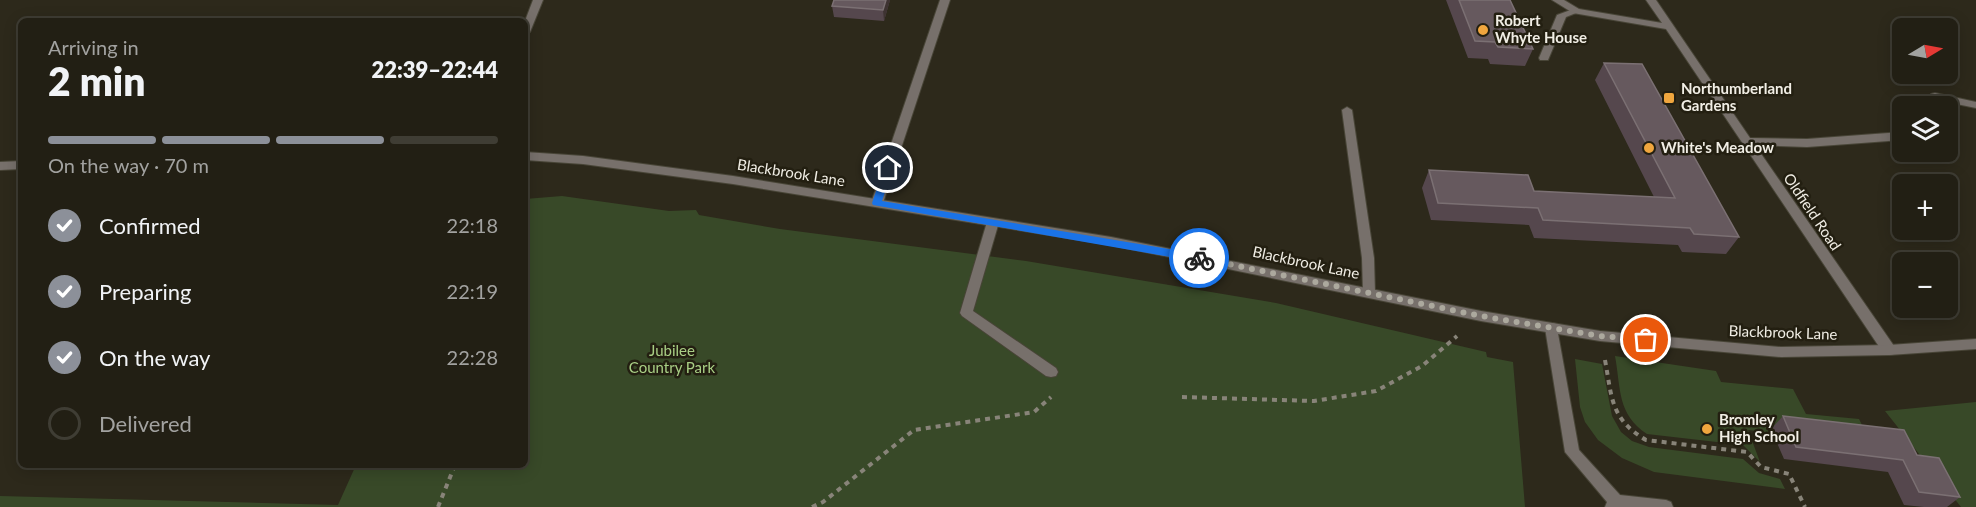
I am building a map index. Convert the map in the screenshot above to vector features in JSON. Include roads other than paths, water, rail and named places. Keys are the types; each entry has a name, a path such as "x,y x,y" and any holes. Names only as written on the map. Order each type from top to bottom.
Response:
{"street":[{"path":"528,25 537,0"},
{"path":"877,203 945,0"},
{"path":"1557,0 1576,11 1670,27"},
{"name":"Oldfield Road","path":"1651,0 1889,350"},
{"path":"1544,58 1562,15 1576,11"},
{"path":"1958,101 1976,105"},
{"path":"1347,110 1368,258 1369,293"},
{"path":"1746,141 1807,143 1892,137"},
{"name":"Blackbrook Lane","path":"528,156 640,167 993,222 1198,258 1481,316 1600,336 1781,352 1889,350 1976,344"},
{"path":"0,166 18,165"},
{"path":"993,222 966,313 1050,372"},
{"path":"1551,328 1572,452 1614,505 1622,501 1666,507"}],"place":[{"name":"Robert Whyte House","path":"1483,30"},
{"name":"Northumberland Gardens","path":"1669,98"},
{"name":"White's Meadow","path":"1649,148"},
{"name":"Bromley High School","path":"1707,429"}],"park label":[{"name":"Jubilee Country Park","path":"672,360"}]}
